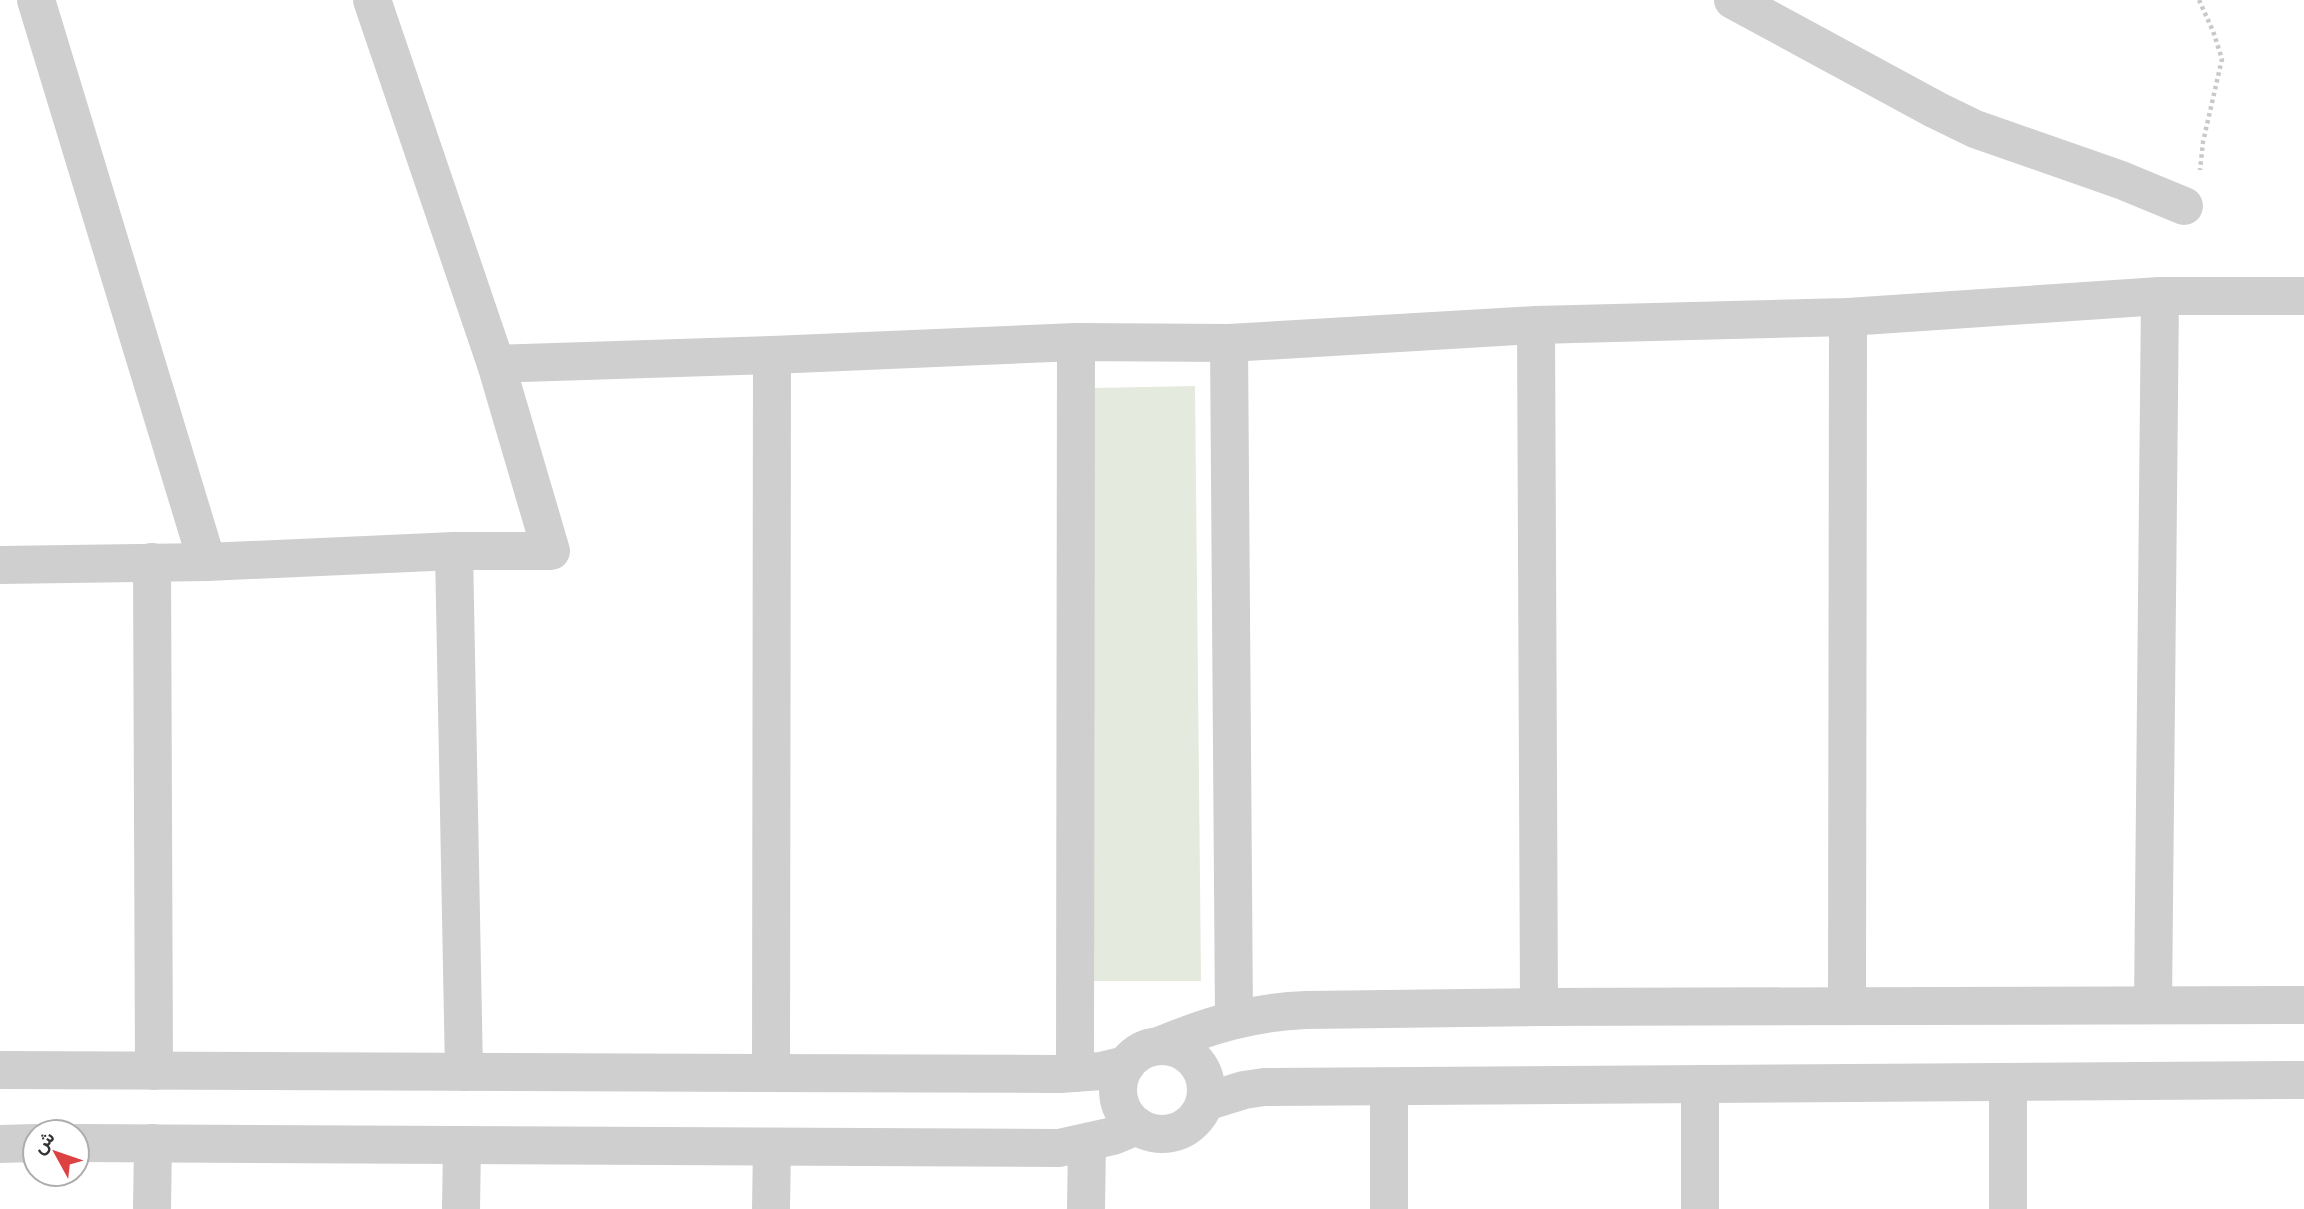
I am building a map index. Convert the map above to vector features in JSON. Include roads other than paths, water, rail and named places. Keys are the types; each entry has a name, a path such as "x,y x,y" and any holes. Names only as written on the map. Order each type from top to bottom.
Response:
{"street":[{"path":"36,0 207,562"},
{"path":"0,565 207,562 454,551 551,551 496,364 372,0"},
{"path":"1733,0 1975,129 2121,180 2184,206"},
{"path":"496,364 1076,342 1229,343 1536,325 1848,317 2160,296 2304,296"},
{"path":"2153,1005 2160,296"},
{"path":"1847,1006 1848,317"},
{"path":"1536,325 1539,1007"},
{"path":"1075,1073 1076,342"},
{"path":"1229,343 1234,1019"},
{"path":"771,1073 772,355"},
{"path":"454,551 464,1072"},
{"path":"152,562 154,1072"},
{"path":"1161,1045 1175,1047 1198,1063 1207,1088 1199,1114 1177,1131 1163,1133 1149,1132 1137,1126 1127,1116 1121,1104 1118,1090 1120,1077 1135,1055 1197,1030 1234,1019 1282,1011 1539,1007 2304,1005"},
{"path":"0,1070 1075,1073 1126,1065"},
{"path":"1205,1101 1264,1087 2304,1080"},
{"path":"2008,1082 2008,1209"},
{"path":"1700,1084 1700,1209"},
{"path":"1388,1209 1389,1087"},
{"path":"91,1143 1059,1148 1113,1136 1137,1126"},
{"path":"0,1144 21,1143"},
{"path":"152,1209 153,1143"},
{"path":"1086,1209 1087,1143"},
{"path":"461,1209 462,1145"},
{"path":"771,1209 772,1147"}]}
